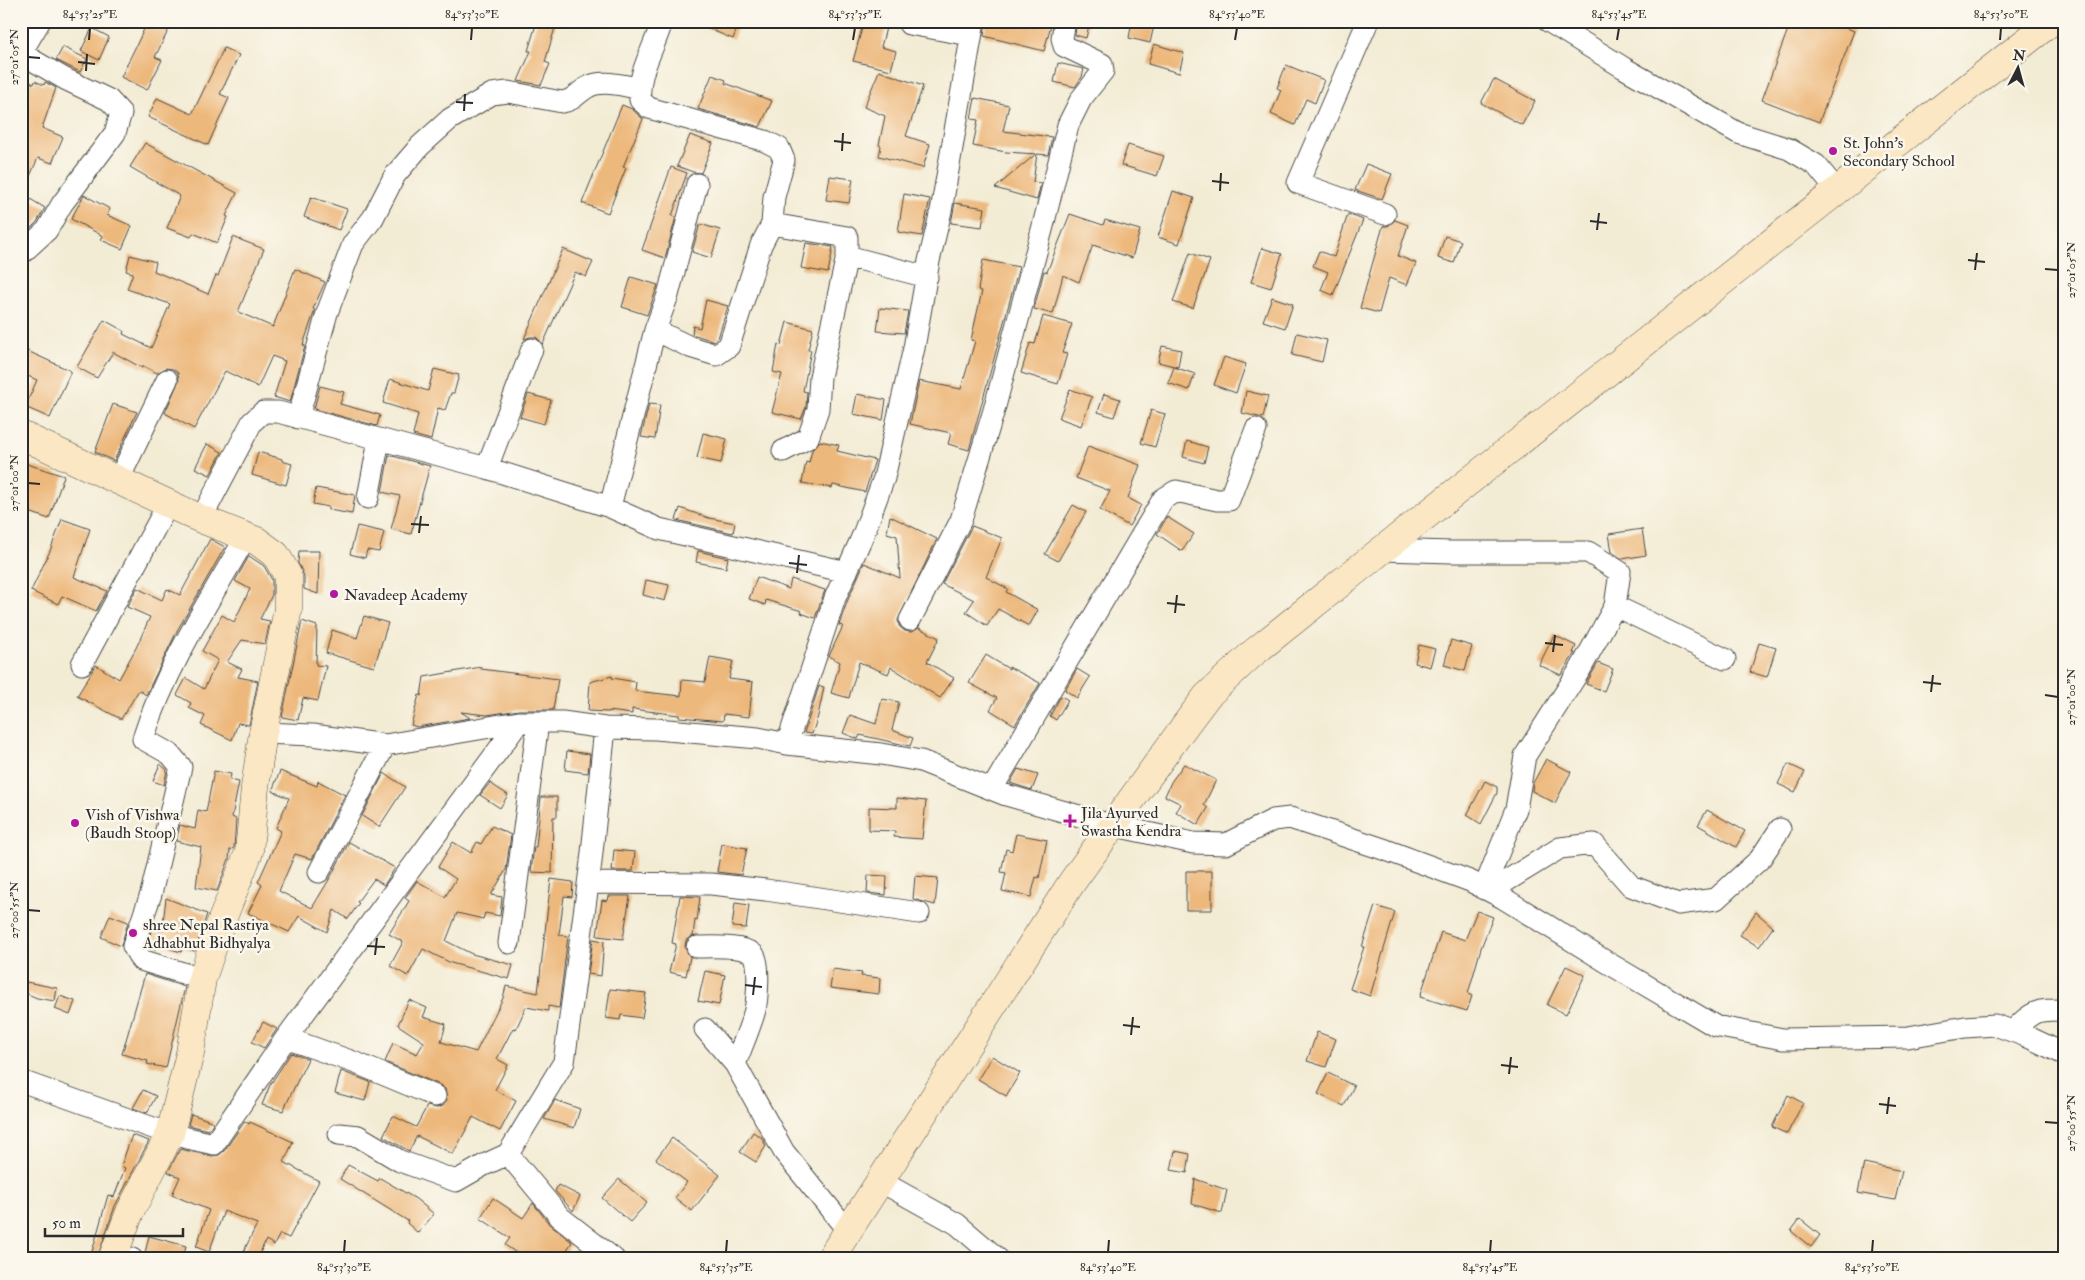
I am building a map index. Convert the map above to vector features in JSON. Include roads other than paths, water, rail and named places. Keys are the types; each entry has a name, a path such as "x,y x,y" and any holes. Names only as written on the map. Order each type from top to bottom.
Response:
{"street":[{"path":"21,254 47,230 62,204 115,134 121,113 109,100 65,79 22,53 40,21"},
{"path":"654,330 690,347 716,355 729,346 761,245 772,224 774,197 784,160 779,148 765,141 650,108 640,100 638,88 643,70 662,21"},
{"path":"910,620 961,520 1044,226 1068,125 1081,99 1103,71 1102,64 1064,46 1062,38 1065,21"},
{"path":"1368,21 1298,182 1385,214"},
{"path":"1548,21 1624,68 1738,133 1789,149 1816,164 1838,192"},
{"path":"830,1259 1072,882 1207,696 1252,654 2052,21"},
{"path":"787,744 835,598 884,478 914,348 941,210 972,28 909,24"},
{"path":"298,418 327,313 354,244 373,218 395,175 420,146 450,119 492,94 508,92 562,102 569,101 586,87 594,84 605,83 638,88"},
{"path":"610,506 654,330 668,296 697,184"},
{"path":"772,224 847,238 847,256 820,377 818,409 808,438 783,451"},
{"path":"847,256 927,277"},
{"path":"487,468 532,349"},
{"path":"118,481 167,380"},
{"path":"201,519 252,422 263,412 278,412 487,468 610,506 659,529 847,572"},
{"path":"992,789 1162,498 1176,491 1217,500 1229,500 1256,428"},
{"path":"21,435 201,519 257,541 276,555 288,576 288,608 254,787 249,852 220,925 202,979 190,1052 170,1134 130,1212 120,1257"},
{"path":"368,498 379,440"},
{"path":"82,664 168,504"},
{"path":"202,979 142,960 133,946 151,894 181,767 170,754 144,739 153,709 182,651 246,536"},
{"path":"1383,550 1588,552 1620,572 1615,606 1581,668 1525,756 1516,810 1487,890"},
{"path":"1615,606 1725,659"},
{"path":"263,733 313,735 385,745 529,722 562,722 605,728 656,729 758,738 787,744 881,754 921,761 992,789 1111,826 1193,843 1226,844 1273,820 1290,818 1386,850 1487,890 1715,1026 1783,1039 1908,1037 1965,1027 1994,1025 2013,1031 2064,1054"},
{"path":"510,943 529,722"},
{"path":"21,1081 170,1134 214,1144 286,1038 529,722"},
{"path":"339,1134 358,1136 400,1161 456,1181 508,1154 564,1062 589,883 605,728"},
{"path":"319,872 385,745"},
{"path":"1487,890 1560,848 1594,844 1631,886 1678,904 1716,899 1760,859 1780,829"},
{"path":"589,883 711,884 919,912"},
{"path":"697,947 738,948 756,955 758,964 755,1008 735,1064"},
{"path":"2013,1031 2028,1016 2038,1010 2064,1010"},
{"path":"705,1028 735,1064 784,1152 848,1231"},
{"path":"286,1038 356,1063 435,1096"},
{"path":"508,1154 560,1217 614,1259"},
{"path":"880,1181 957,1224 998,1259"}],"place":[{"name":"St. John's Secondary School","path":"1833,151"},
{"name":"Navadeep Academy","path":"334,594"},
{"name":"Jila Ayurved Swastha Kendra","path":"1070,821"},
{"name":"Vish of Vishwa (Baudh Stoop)","path":"75,823"},
{"name":"shree Nepal Rastiya Adhabhut Bidhyalya","path":"133,933"}]}
